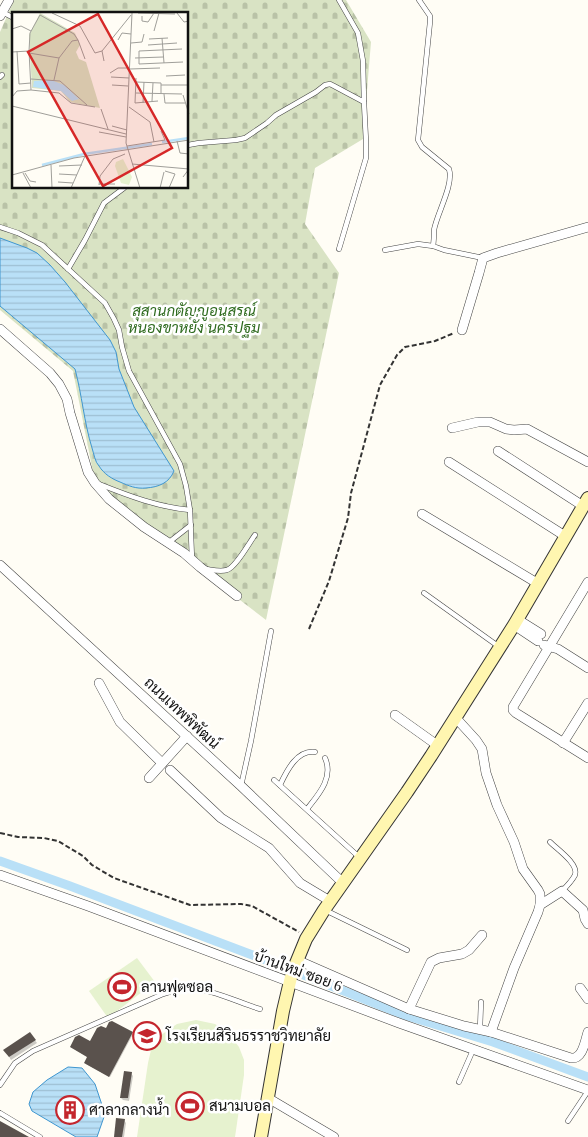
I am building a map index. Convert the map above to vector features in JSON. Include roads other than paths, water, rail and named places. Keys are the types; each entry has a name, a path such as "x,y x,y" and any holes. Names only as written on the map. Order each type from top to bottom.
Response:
{"main road":[{"path":"261,1137 283,1011 293,970 308,936 327,905 407,792 500,647 586,502"}],"street":[{"path":"1,14 9,0"},
{"path":"462,330 483,258 588,227"},
{"path":"0,329 50,373 59,384 67,399 88,472 109,499 144,527 184,553 237,596"},
{"path":"452,428 478,422 490,422 506,429 527,429 588,462"},
{"path":"498,451 586,502"},
{"path":"449,462 565,536"},
{"path":"422,514 538,583"},
{"name":"ถนนเทพพิพัฒน์","path":"0,565 241,786 343,883"},
{"path":"588,582 545,641 513,707 516,713 588,758"},
{"path":"516,622 588,667"},
{"path":"99,682 120,722 162,763"},
{"path":"562,743 588,703"},
{"path":"395,715 437,745"},
{"path":"455,717 482,749 486,773 497,805 514,842 523,869 540,894 538,912 514,968 492,1032"},
{"path":"149,778 187,736"},
{"path":"170,770 221,818 269,848 300,883 327,905"},
{"name":"บ้านใหม่ ซอย 6","path":"0,876 88,906 293,970 473,1050 588,1090"},
{"path":"540,905 562,891 583,910 588,924"},
{"path":"409,1009 431,962 440,958 462,954 469,950 482,935"},
{"path":"293,970 429,1016 492,1032 571,1058 575,1058 582,1051 588,1032"},
{"path":"580,988 588,1000"},
{"path":"268,1098 334,1137"}],"lane":[{"path":"339,0 358,33 363,61 366,141 366,158 339,249"},
{"path":"419,0 430,16 430,22 418,140 422,147 449,169 451,174 434,229 433,246"},
{"path":"189,145 245,138 276,115 316,92 326,84 330,84 364,102"},
{"path":"68,269 104,203 123,189"},
{"path":"0,226 42,245 105,303 119,330 122,347 130,371 180,464 190,510 192,560"},
{"path":"385,250 418,244 483,258"},
{"path":"95,483 170,508 190,510"},
{"path":"168,542 191,525"},
{"path":"200,567 216,571 228,570 234,565 255,535"},
{"path":"424,593 500,647"},
{"path":"241,786 251,741 270,631"},
{"path":"280,785 287,770 296,760 311,751 315,752"},
{"path":"306,809 318,795 328,776 325,758"},
{"path":"274,780 360,858"},
{"path":"550,842 573,863 576,869 574,876 562,891"},
{"path":"327,905 407,950"},
{"path":"0,1085 15,1063 33,1051 176,990 186,988 199,989 260,1009"},
{"path":"480,1029 481,1002"},
{"path":"459,1082 473,1050"},
{"path":"568,1122 588,1090"},
{"path":"0,1113 40,1137"}],"water":[{"path":"0,238 37,253 50,265 110,340 116,352 119,369 134,407 174,471 166,481 151,487 133,487 111,478 98,464 89,438 75,369 0,306"},
{"path":"68,1067 82,1068 95,1084 105,1114 97,1137 76,1137 32,1111 29,1104 33,1092 47,1080"}],"waterway":[{"path":"0,861 276,964 404,1015 493,1042 588,1077"}],"place":[{"name":"ลานฟุตซอล","path":"122,987"},
{"name":"โรงเรียนสิรินธรราชวิทยาลัย","path":"147,1036"},
{"name":"สนามบอล","path":"190,1106"},
{"name":"ศาลากลางน้ำ","path":"70,1110"}],"park label":[{"name":"สุสานกตัญญูอนุสรณ์ หนองขาหยั่ง นครปฐม","path":"194,320"}]}
